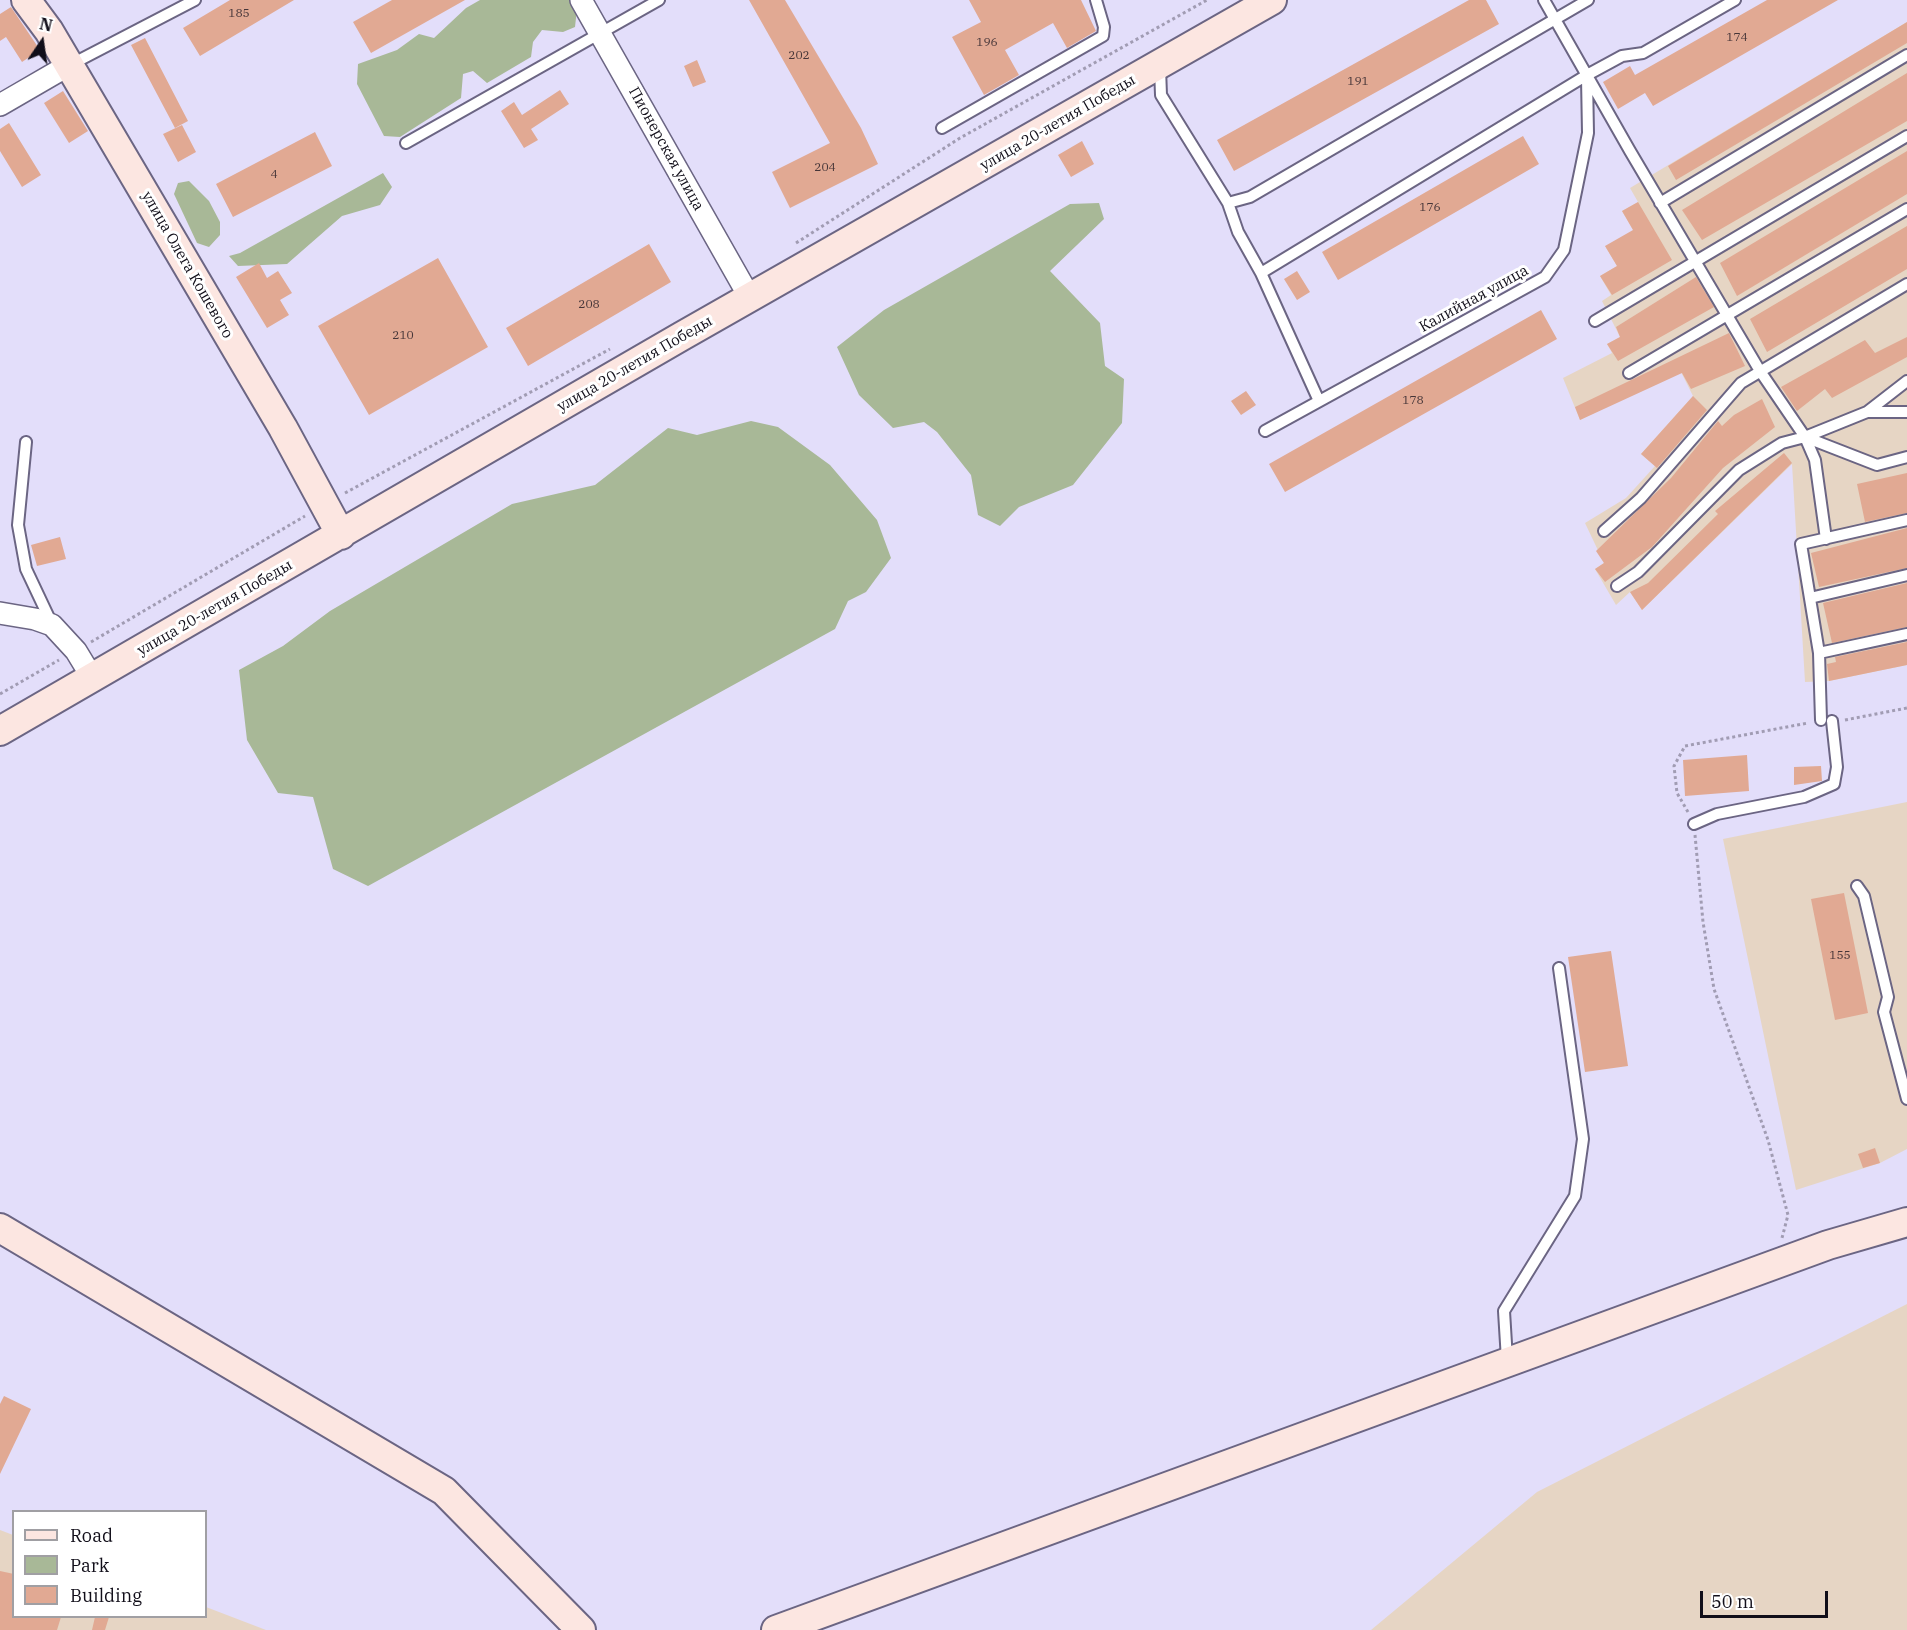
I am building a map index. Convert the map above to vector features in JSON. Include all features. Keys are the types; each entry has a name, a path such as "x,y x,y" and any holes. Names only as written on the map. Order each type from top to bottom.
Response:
{"main road":[{"name":"улица Олега Кошевого","path":"26,0 69,65 341,535"},
{"name":"улица 20-летия Победы","path":"0,731 1272,0"},
{"path":"776,1630 1828,1245 1907,1222"},
{"path":"0,1228 444,1491 581,1630"}],"street":[{"name":"Пионерская улица","path":"581,0 750,298"},
{"path":"0,105 69,65"},
{"path":"0,613 35,619 52,626 76,651 93,679"}],"lane":[{"path":"69,65 195,0"},
{"path":"406,143 659,0"},
{"path":"942,128 1103,36 1104,27 1096,0"},
{"path":"1544,0 1660,203 1760,371 1805,437 1815,460 1826,540"},
{"path":"1227,202 1250,197 1588,0"},
{"path":"1261,273 1587,75 1622,56 1643,53 1735,0"},
{"path":"1660,203 1907,55"},
{"path":"1160,64 1161,95 1227,202 1238,232 1261,273 1319,401"},
{"name":"Калийная улица","path":"1265,431 1545,277 1564,250 1588,133 1587,75"},
{"path":"1595,321 1907,136"},
{"path":"1629,373 1907,209"},
{"path":"1604,531 1641,498 1742,383 1907,284"},
{"path":"1617,586 1638,572 1739,470 1782,443 1805,437 1867,412 1907,381"},
{"path":"1867,412 1907,412"},
{"path":"1805,437 1877,465 1907,458"},
{"path":"26,442 18,525 26,569 52,626"},
{"path":"1694,824 1717,813 1804,797 1834,784 1837,766 1826,720 1819,653 1801,544 1907,520"},
{"path":"1810,598 1907,575"},
{"path":"1819,653 1907,634"},
{"path":"1857,886 1864,897 1888,997 1884,1012 1907,1099"},
{"path":"1507,1363 1504,1311 1575,1196 1583,1139 1559,968"}],"path":[{"path":"789,247 960,138 1207,0"},
{"path":"0,694 325,504 615,347"},
{"path":"1774,1265 1788,1215 1768,1140 1714,989 1703,922 1694,824 1677,793 1674,766 1685,746 1826,720 1907,708"}],"shaded area":[{"path":"1907,22 1907,665 1829,681 1805,682 1792,464 1642,610 1630,592 1616,605 1595,569 1604,563 1585,523 1626,498 1655,466 1641,454 1693,396 1680,370 1580,420 1563,378 1612,353 1607,344 1620,337 1602,301 1611,295 1600,276 1617,266 1605,246 1646,252 1622,211 1638,202 1630,188"},
{"path":"1907,802 1907,1149 1880,1163 1796,1190 1723,839"},
{"path":"1907,1304 1907,1630 1371,1630 1537,1492"},
{"path":"0,1530 12,1535 12,1618 207,1618 207,1607 266,1630 0,1630"}],"green space":[{"path":"480,0 573,0 577,9 575,27 563,32 542,30 533,42 531,57 487,83 473,71 463,74 461,98 400,137 384,136 357,84 358,64 397,50 419,34 434,38 466,8"},
{"path":"383,173 392,187 380,205 342,216 287,264 238,266 229,256 240,253"},
{"path":"189,181 209,201 220,222 220,235 209,247 197,243 174,194 178,183"},
{"path":"1099,203 1104,219 1050,271 1100,323 1105,366 1124,379 1122,423 1073,485 1019,507 1000,526 978,515 971,475 937,432 924,422 893,428 859,395 837,347 884,310 1070,204"},
{"path":"751,421 778,427 830,465 877,520 891,558 866,592 848,601 835,629 368,886 333,869 313,797 278,793 247,740 239,670 283,646 330,611 512,504 595,485 668,428 697,435"}],"building":[{"path":"230,0 294,0 200,56 183,28"},
{"path":"392,0 465,0 371,53 353,22"},
{"path":"749,0 785,0 861,128 878,164 790,208 772,172 830,143"},
{"path":"969,0 1081,0 1096,31 1067,48 1053,23 1005,50 1019,75 984,95 952,37 981,22"},
{"path":"1469,0 1486,0 1499,24 1234,171 1217,140"},
{"path":"1767,0 1838,0 1653,106 1645,93 1618,109 1603,82 1630,66 1635,75"},
{"path":"11,7 40,50 22,62 6,37 0,41 0,14"},
{"path":"1907,22 1907,43 1676,180 1668,166"},
{"path":"145,38 188,121 175,128 131,45"},
{"path":"697,60 706,82 693,87 684,66"},
{"path":"1907,73 1907,121 1702,240 1682,210"},
{"path":"560,90 569,104 531,129 538,140 524,148 501,111 514,102 522,115"},
{"path":"63,91 88,131 69,143 44,103"},
{"path":"9,123 41,175 22,187 0,151 0,129"},
{"path":"182,125 196,152 178,162 163,134"},
{"path":"315,132 332,166 233,217 216,184"},
{"path":"1523,136 1539,164 1338,280 1322,252"},
{"path":"1082,141 1094,164 1071,177 1058,155"},
{"path":"1907,151 1907,194 1737,296 1720,263"},
{"path":"1638,202 1672,260 1612,295 1600,276 1617,266 1605,246 1633,230 1622,211"},
{"path":"1907,226 1907,269 1767,352 1750,319"},
{"path":"649,244 671,282 528,366 506,328"},
{"path":"438,258 488,347 369,415 318,326"},
{"path":"259,263 267,278 278,271 292,293 280,300 289,315 267,328 236,277"},
{"path":"1297,271 1310,292 1297,300 1284,279"},
{"path":"1696,277 1714,307 1618,361 1607,344 1620,337 1616,327"},
{"path":"1541,310 1557,339 1285,492 1269,464"},
{"path":"1729,333 1745,366 1691,389 1682,373 1580,420 1575,407"},
{"path":"1907,337 1907,357 1832,398 1825,389 1797,411 1781,387 1865,340 1875,353"},
{"path":"1246,391 1256,405 1241,415 1231,401"},
{"path":"1693,396 1707,410 1657,468 1641,454"},
{"path":"1762,399 1775,427 1723,468 1652,547 1605,582 1595,569 1604,563 1596,551 1671,478 1718,421 1722,426 1734,415"},
{"path":"1784,453 1792,463 1642,610 1630,592 1648,583 1718,514 1715,511"},
{"path":"1907,473 1907,513 1865,522 1857,484"},
{"path":"1907,528 1907,568 1819,587 1811,553"},
{"path":"60,537 66,559 37,566 31,545"},
{"path":"1907,583 1907,627 1832,643 1823,603"},
{"path":"1907,642 1907,665 1829,681 1827,664 1836,662 1835,657"},
{"path":"1747,755 1749,791 1685,796 1683,760"},
{"path":"1821,766 1822,781 1794,785 1794,767"},
{"path":"1844,893 1868,1013 1835,1020 1811,899"},
{"path":"1611,951 1628,1066 1585,1072 1568,957"},
{"path":"1875,1148 1880,1163 1863,1168 1858,1154"},
{"path":"4,1396 31,1409 0,1474 0,1404"},
{"path":"0,1571 12,1574 12,1618 61,1618 57,1630 0,1630"},
{"path":"95,1618 109,1618 105,1630 92,1630"}]}
